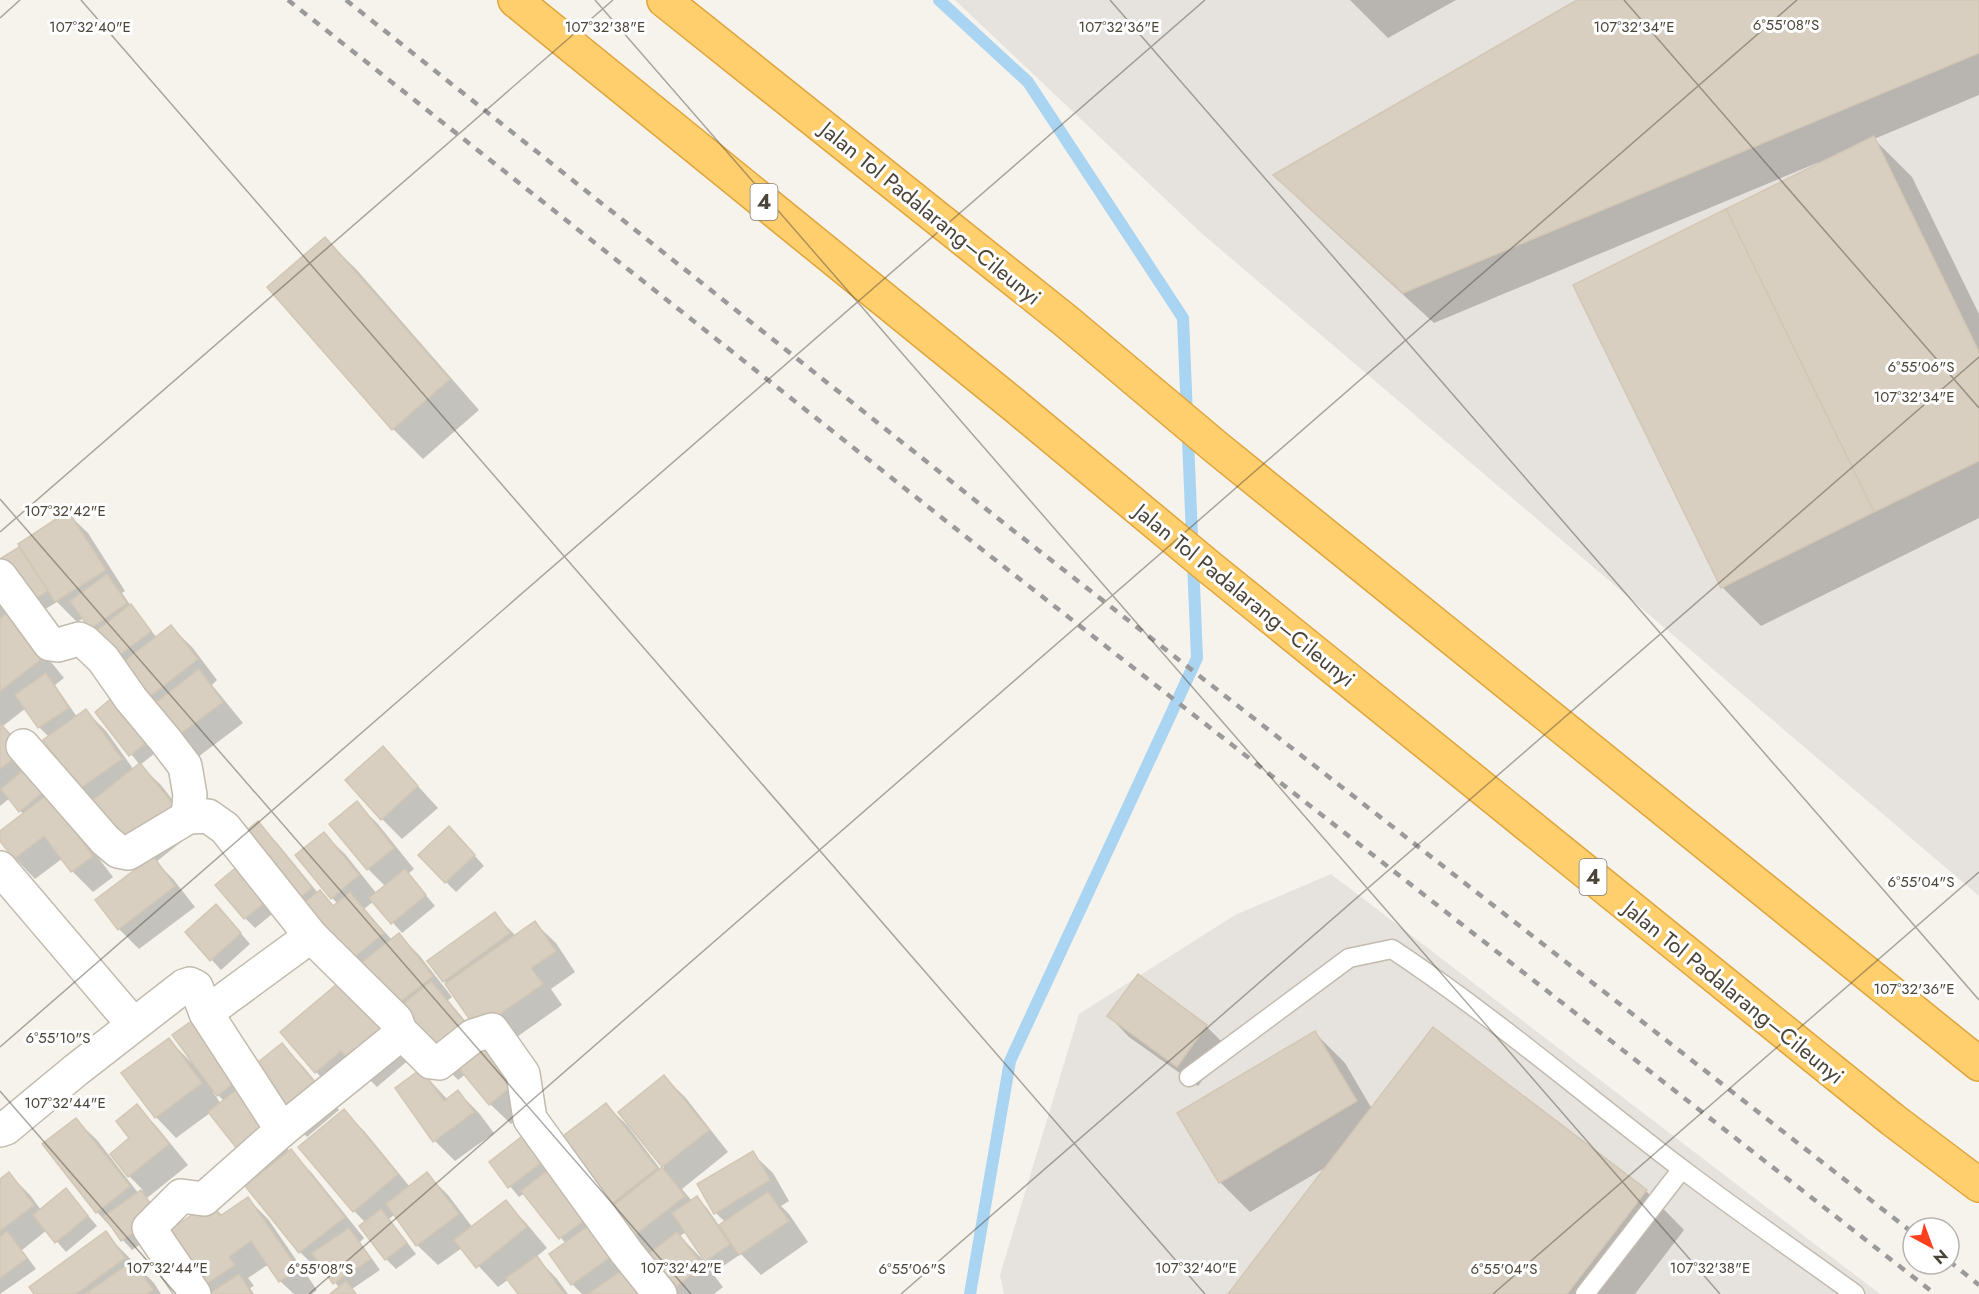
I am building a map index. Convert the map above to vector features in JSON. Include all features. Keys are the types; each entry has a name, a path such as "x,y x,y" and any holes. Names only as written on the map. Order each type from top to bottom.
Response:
{"highway":[{"name":"Jalan Tol Padalarang–Cileunyi","path":"515,0 1014,405 1209,567 1893,1120 1979,1185"},
{"name":"Jalan Tol Padalarang–Cileunyi","path":"664,0 1066,321 1217,448 1979,1064"}],"street":[{"path":"0,576 50,644 58,645 79,639 103,659 131,699 184,766 190,795 188,817"},
{"path":"23,746 105,840 118,851 128,853 188,817 208,816 225,828 311,936 396,1020 399,1031 431,1062 439,1063 473,1036 492,1030 523,1074 530,1119 627,1253 660,1294"},
{"path":"0,868 133,1024"},
{"path":"206,1013 311,936"},
{"path":"0,1130 6,1128 133,1024 184,986 190,984 196,987 206,1013 282,1130"},
{"path":"194,1294 149,1228 181,1196 204,1199 282,1130 392,1041 399,1031"}],"lane":[{"path":"1189,1077 1349,958 1392,949 1530,1050 1682,1169 1855,1294"},
{"path":"1585,1294 1682,1169"}],"shaded area":[{"path":"955,0 1979,0 1979,896 1199,231"},
{"path":"1331,874 1880,1294 1004,1294 1000,1275 1079,1014 1235,915"}],"building":[{"path":"1577,0 1979,0 1979,53 1403,293 1273,175"},
{"path":"1874,136 1979,352 1979,461 1874,512 1726,209"},
{"path":"1726,209 1874,512 1721,588 1573,285"},
{"path":"325,237 450,379 392,430 267,287"},
{"path":"68,511 106,570 55,602 18,544"},
{"path":"19,547 48,591 25,605 0,567 0,559"},
{"path":"107,574 127,603 90,629 70,601"},
{"path":"131,604 151,631 112,661 92,634"},
{"path":"9,611 44,657 0,691 0,619"},
{"path":"171,625 198,659 139,705 112,671"},
{"path":"199,669 223,702 172,740 148,709"},
{"path":"46,673 69,708 38,728 15,695"},
{"path":"114,696 150,740 129,756 95,712"},
{"path":"86,709 122,759 79,789 43,740"},
{"path":"0,723 23,751 0,769"},
{"path":"383,746 418,786 381,820 345,780"},
{"path":"32,763 50,786 19,812 1,789"},
{"path":"140,763 177,809 128,847 92,801"},
{"path":"47,795 93,856 71,872 44,836 14,859 0,841 0,831"},
{"path":"357,801 394,848 367,870 329,824"},
{"path":"258,821 312,888 291,905 237,838"},
{"path":"449,826 475,855 445,883 418,855"},
{"path":"324,832 359,875 331,899 295,855"},
{"path":"153,856 175,886 118,930 95,900"},
{"path":"239,865 267,901 244,919 215,885"},
{"path":"405,869 426,895 391,924 369,898"},
{"path":"320,890 333,906 350,892 384,933 345,965 298,908"},
{"path":"216,904 241,933 210,961 185,932"},
{"path":"495,912 510,933 443,982 427,961"},
{"path":"535,921 556,951 531,968 543,984 477,1030 445,984"},
{"path":"399,933 433,976 391,1009 357,966"},
{"path":"1138,974 1207,1025 1177,1067 1107,1016"},
{"path":"343,979 392,1036 355,1067 341,1051 315,1073 280,1032"},
{"path":"431,981 472,1031 437,1060 396,1010"},
{"path":"193,1020 238,1080 217,1096 172,1035"},
{"path":"1433,1027 1647,1190 1567,1294 1228,1294"},
{"path":"1315,1031 1357,1101 1219,1183 1177,1113"},
{"path":"169,1038 202,1083 155,1118 121,1073"},
{"path":"489,1041 520,1079 489,1105 457,1066"},
{"path":"282,1043 320,1089 285,1117 247,1071"},
{"path":"421,1069 444,1101 458,1090 474,1112 433,1142 395,1088"},
{"path":"664,1075 709,1130 662,1167 618,1112"},
{"path":"238,1089 271,1131 241,1154 208,1112"},
{"path":"606,1103 657,1168 605,1209 554,1143"},
{"path":"137,1104 169,1144 128,1177 110,1154 129,1138 116,1121"},
{"path":"344,1109 398,1174 353,1212 298,1147"},
{"path":"76,1118 130,1186 96,1213 42,1144"},
{"path":"530,1130 550,1156 508,1188 489,1162"},
{"path":"291,1149 345,1217 299,1253 245,1186"},
{"path":"753,1151 770,1180 714,1214 697,1184"},
{"path":"556,1164 594,1213 559,1239 521,1191"},
{"path":"662,1167 685,1196 626,1242 603,1214"},
{"path":"9,1172 34,1205 0,1231 0,1179"},
{"path":"427,1172 459,1214 416,1246 386,1204"},
{"path":"66,1188 88,1216 55,1243 33,1215"},
{"path":"141,1190 158,1215 121,1241 104,1216"},
{"path":"768,1192 789,1221 739,1255 719,1225"},
{"path":"697,1196 730,1244 705,1262 672,1213"},
{"path":"248,1197 298,1269 279,1282 251,1241 229,1257 235,1265 200,1288 162,1235 211,1202 220,1216"},
{"path":"506,1200 527,1227 476,1268 454,1240"},
{"path":"381,1209 407,1243 385,1260 359,1226"},
{"path":"597,1220 619,1251 571,1285 549,1254"},
{"path":"349,1228 371,1259 333,1284 312,1253"},
{"path":"7,1231 27,1258 0,1278 0,1237"},
{"path":"106,1231 125,1258 76,1294 34,1294 29,1287"},
{"path":"677,1232 703,1266 667,1294 638,1262"},
{"path":"537,1256 564,1294 518,1294 506,1278"},
{"path":"133,1261 153,1290 147,1294 85,1294"},
{"path":"627,1267 646,1294 588,1294"},
{"path":"239,1274 252,1294 210,1293"},
{"path":"346,1281 356,1294 330,1294"}],"waterway":[{"path":"939,0 1028,82 1183,318 1197,658 1010,1061 970,1294"}],"railway":[{"path":"288,0 989,555 1935,1294"},
{"path":"346,0 1010,528 1901,1224"},
{"path":"1961,1271 1979,1285"}]}
